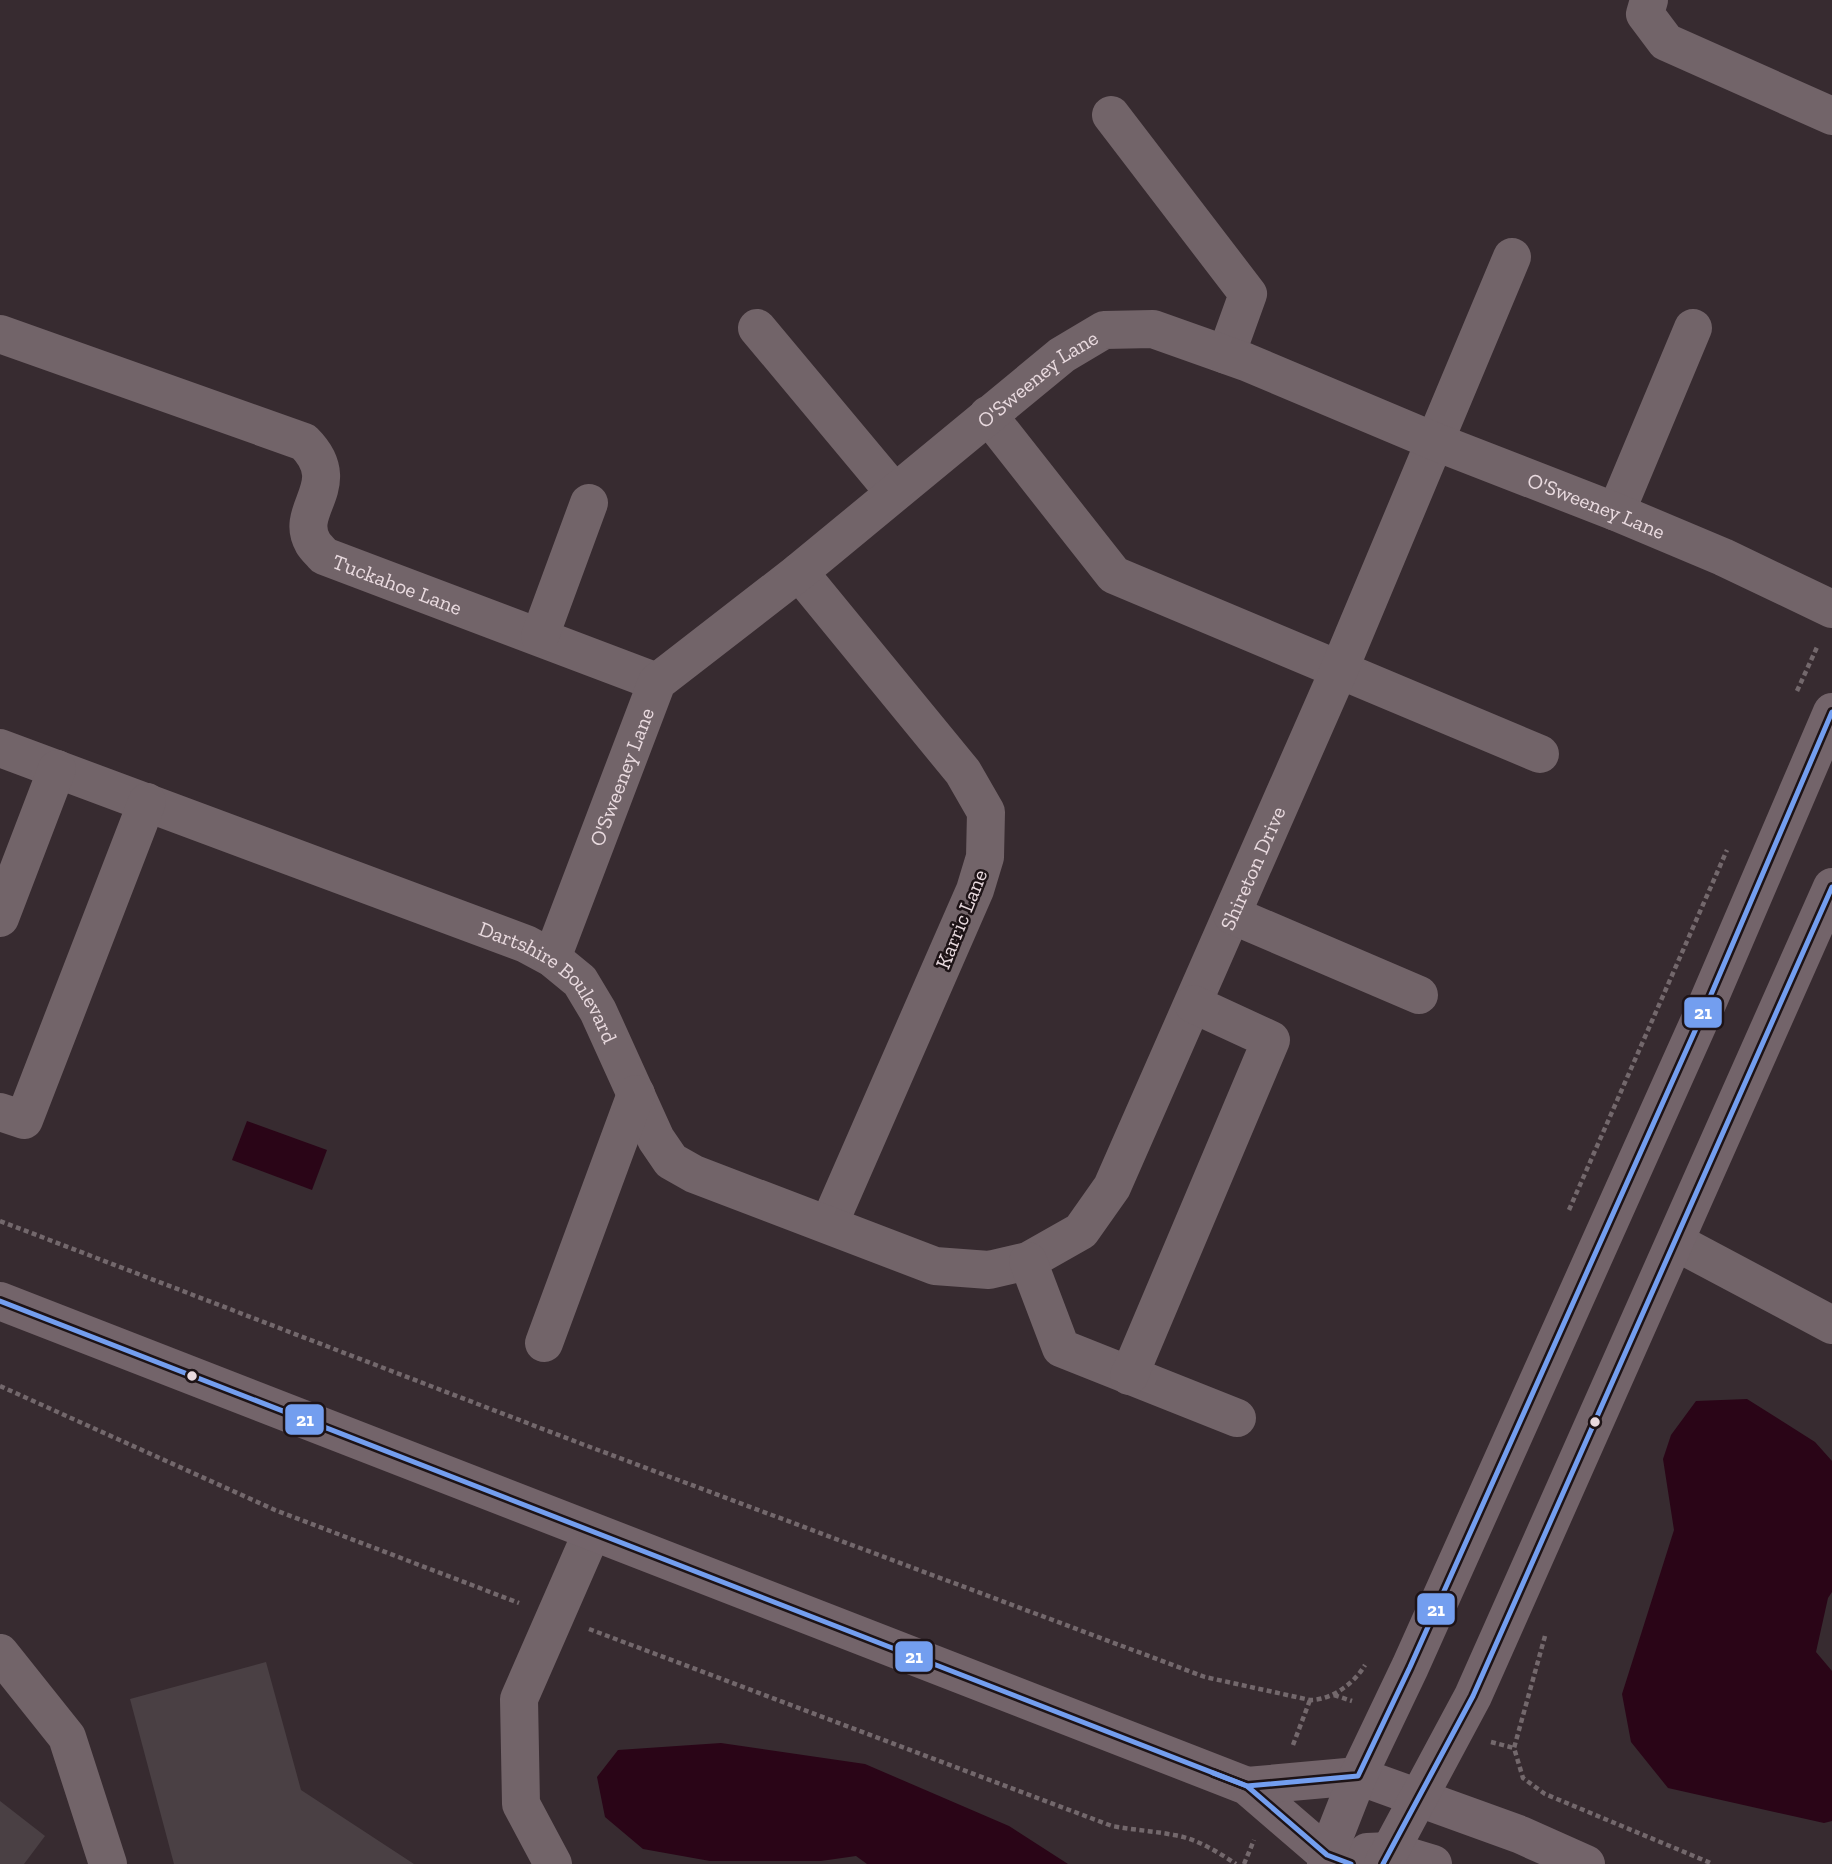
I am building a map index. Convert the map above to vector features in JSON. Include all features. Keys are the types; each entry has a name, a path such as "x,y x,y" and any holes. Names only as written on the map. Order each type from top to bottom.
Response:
{"main road":[{"path":"1335,1861 1358,1776 1410,1667 1689,1042 1832,712"},
{"path":"1387,1857 1473,1696 1832,887"},
{"path":"0,1301 1247,1786 1335,1861 1387,1857 1433,1864"},
{"path":"1247,1786 1358,1776 1521,1835 1586,1864"}],"street":[{"path":"1649,0 1645,14 1666,42 1832,116"},
{"path":"1111,115 1248,294 1226,355"},
{"name":"Shireton Drive","path":"1028,1261 1081,1231 1112,1187 1339,670 1512,257"},
{"path":"757,328 894,492"},
{"name":"O'Sweeney Lane","path":"552,958 657,682 799,572 1062,355 1104,330 1153,328 1226,355 1436,442 1616,512 1723,557 1832,609"},
{"path":"1616,512 1693,328"},
{"name":"Tuckahoe Lane","path":"0,334 304,442 317,454 322,471 320,489 309,523 312,542 324,556 657,682"},
{"path":"988,415 1114,575 1540,754"},
{"path":"540,636 589,503"},
{"name":"Karric Lane","path":"799,572 963,772 986,811 985,857 975,890 829,1224"},
{"name":"Dartshire Boulevard","path":"0,748 526,944 552,958 580,981 598,1011 656,1139 671,1161 694,1174 935,1266 989,1270 1028,1261"},
{"path":"0,918 57,769"},
{"path":"0,1112 24,1120 147,802"},
{"path":"1232,915 1419,995"},
{"path":"1129,1376 1271,1040 1193,1004"},
{"path":"544,1343 636,1094"},
{"path":"1676,1242 1831,1321"},
{"path":"1028,1261 1061,1348 1237,1418"},
{"path":"553,1864 522,1804 519,1699 592,1532"},
{"path":"0,1653 67,1738 108,1864"}],"path":[{"path":"0,1386 275,1510 1112,1826 1145,1833 1177,1835 1220,1853 1236,1864"},
{"path":"1546,1635 1514,1748 1524,1778 1545,1794 1713,1864"}],"shaded area":[{"path":"247,1121 327,1150 312,1190 232,1160"},
{"path":"1747,1399 1815,1442 1832,1461 1832,1592 1828,1598 1816,1652 1832,1671 1832,1821 1824,1823 1668,1788 1631,1742 1622,1694 1674,1530 1663,1459 1671,1435 1696,1401"},
{"path":"721,1743 865,1764 1009,1826 1068,1864 867,1864 856,1856 821,1861 710,1861 643,1849 605,1817 597,1777 618,1750"}],"building":[{"path":"266,1662 301,1790 414,1864 174,1864 130,1699"},
{"path":"0,1801 45,1836 24,1864 0,1864"}],"transit line":[{"name":"21","path":"0,1301 1247,1786 1358,1776 1410,1667 1707,1004 1832,712"},
{"name":"21","path":"1383,1864 1473,1696 1832,887"},
{"name":"21","path":"1213,1773 1247,1786 1327,1855 1351,1864"}]}
